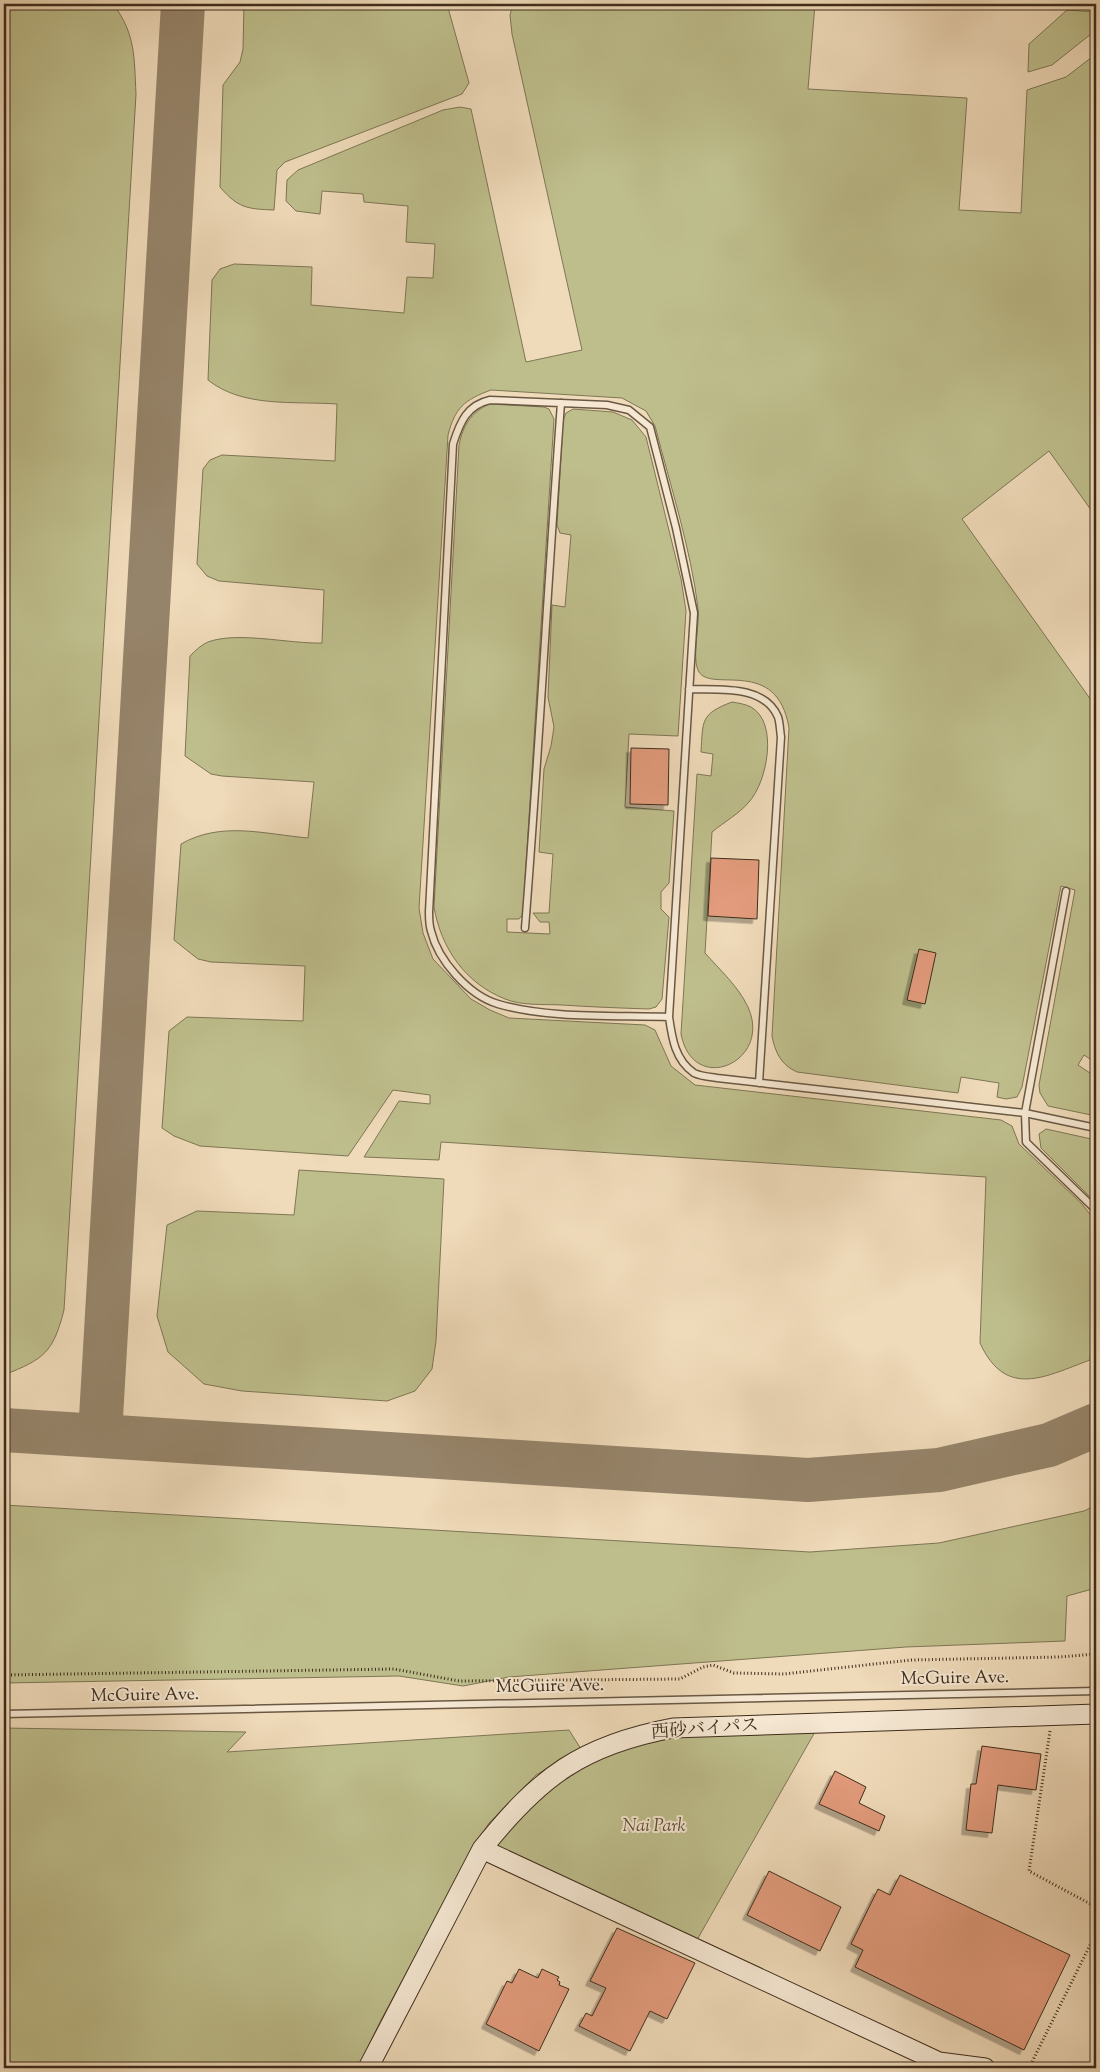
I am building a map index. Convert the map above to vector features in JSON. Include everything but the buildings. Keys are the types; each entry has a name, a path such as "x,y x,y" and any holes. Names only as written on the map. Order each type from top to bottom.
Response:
{"street":[{"name":"西砂バイパス","path":"368,2068 482,1849 523,1802 564,1766 598,1749 634,1736 673,1728 1096,1714"},
{"path":"482,1849 939,2062 985,2068"}],"lane":[{"path":"669,1018 537,1012 497,1004 476,992 459,977 446,962 430,931 428,912 453,444 459,424 478,402 490,400 607,404 629,410 650,428 676,528 694,613 669,1018 672,1043 682,1061 695,1073 717,1078 1025,1113 1096,1128"},
{"path":"525,928 541,731 549,560 561,402"},
{"path":"689,689 740,690 764,700 778,717 781,737 759,1083"},
{"path":"1066,891 1025,1113 1026,1142 1096,1210"},
{"name":"McGuire Ave.","path":"4,1714 1096,1690"}],"path":[{"path":"4,1675 394,1669 458,1681 680,1679 703,1667 712,1665 734,1673 784,1674 911,1660 1059,1658 1096,1654"},
{"path":"1053,1715 1030,1871 1096,1907"},
{"path":"1029,2068 1096,1933"}],"green space":[{"path":"4,4 113,4 121,15 130,36 134,58 136,94 64,1310 56,1336 45,1353 29,1364 4,1375"},
{"path":"244,4 447,4 469,83 462,94 285,162 277,170 274,210 244,206 232,199 220,187 223,85 240,62 243,49"},
{"path":"513,4 815,4 808,89 967,98 959,210 1021,213 1027,90 1066,77 1096,54 1096,517 1049,451 962,519 1096,707 1096,1063 1084,1055 1078,1065 1096,1077 1096,1116 1048,1106 1040,1093 1039,1085 1075,890 1061,886 1022,1087 1017,1097 1006,1099 997,1097 999,1083 961,1077 958,1093 797,1072 783,1062 775,1047 772,1036 789,728 782,706 772,692 759,684 706,677 699,672 696,659 698,608 695,586 655,426 646,411 622,398 491,390 467,402 454,418 448,435 419,908 423,933 433,959 471,999 509,1018 645,1025 655,1030 671,1066 695,1085 1001,1120 1012,1126 1019,1144 1082,1204 1096,1222 1096,1276 1090,1360 1043,1377 1028,1379 1015,1378 1002,1372 990,1361 980,1343 986,1177 441,1142 439,1160 364,1157 399,1101 430,1104 430,1095 393,1090 348,1156 200,1146 174,1136 162,1128 169,1031 187,1017 303,1021 305,966 211,962 198,959 174,940 181,844 196,837 227,831 259,832 308,838 314,782 211,774 185,756 190,656 199,648 208,642 234,638 322,643 324,590 219,581 207,576 197,564 203,469 210,460 222,455 335,461 337,404 253,399 222,389 208,380 212,280 220,269 234,264 312,267 311,305 404,313 407,277 433,278 435,244 406,242 408,206 364,202 363,194 322,191 320,214 296,211 286,201 287,180 298,170 443,110 460,107 471,109 526,362 582,350 512,34 510,15"},
{"path":"1067,10 1096,12 1096,30 1052,65 1028,72 1029,44"},
{"path":"489,404 544,407 549,409 554,419 523,914 519,919 507,919 507,932 550,934 549,922 540,922 533,913 549,913 553,854 539,852 544,769 554,727 548,697 552,605 565,607 571,535 560,533 557,525 563,420 566,413 573,409 613,412 632,420 646,437 681,579 686,611 678,736 629,734 625,807 674,811 669,883 661,892 661,909 669,917 662,999 656,1007 649,1009 533,1004 505,999 478,984 467,974 449,950 437,922 434,907 459,445 469,420 477,411"},
{"path":"732,702 751,707 760,715 765,726 767,753 761,781 749,802 712,832 705,953 744,999 753,1027 750,1043 741,1056 728,1065 714,1068 700,1064 688,1053 681,1034 697,774 711,776 713,754 701,752 703,726 709,715"},
{"path":"1046,1129 1096,1140 1096,1203 1041,1148 1039,1134"},
{"path":"299,1170 444,1179 436,1341 432,1369 415,1391 387,1401 242,1391 204,1384 168,1352 157,1316 167,1225 197,1211 294,1215"},
{"path":"4,1505 810,1552 939,1543 1084,1511 1096,1505 1096,1588 1067,1596 1065,1641 906,1647 509,1677 463,1686 399,1676 4,1683"},
{"name":"Nai Park","path":"820,1723 693,1947 482,1849 530,1795 634,1736"},
{"path":"4,1728 246,1732 227,1752 569,1730 581,1749 536,1775 489,1823 475,1845 381,2020 358,2068 4,2068"}],"taxiway":[{"path":"100,1435 183,4"},
{"path":"4,1430 808,1480 939,1470 1049,1445 1096,1425"}]}
